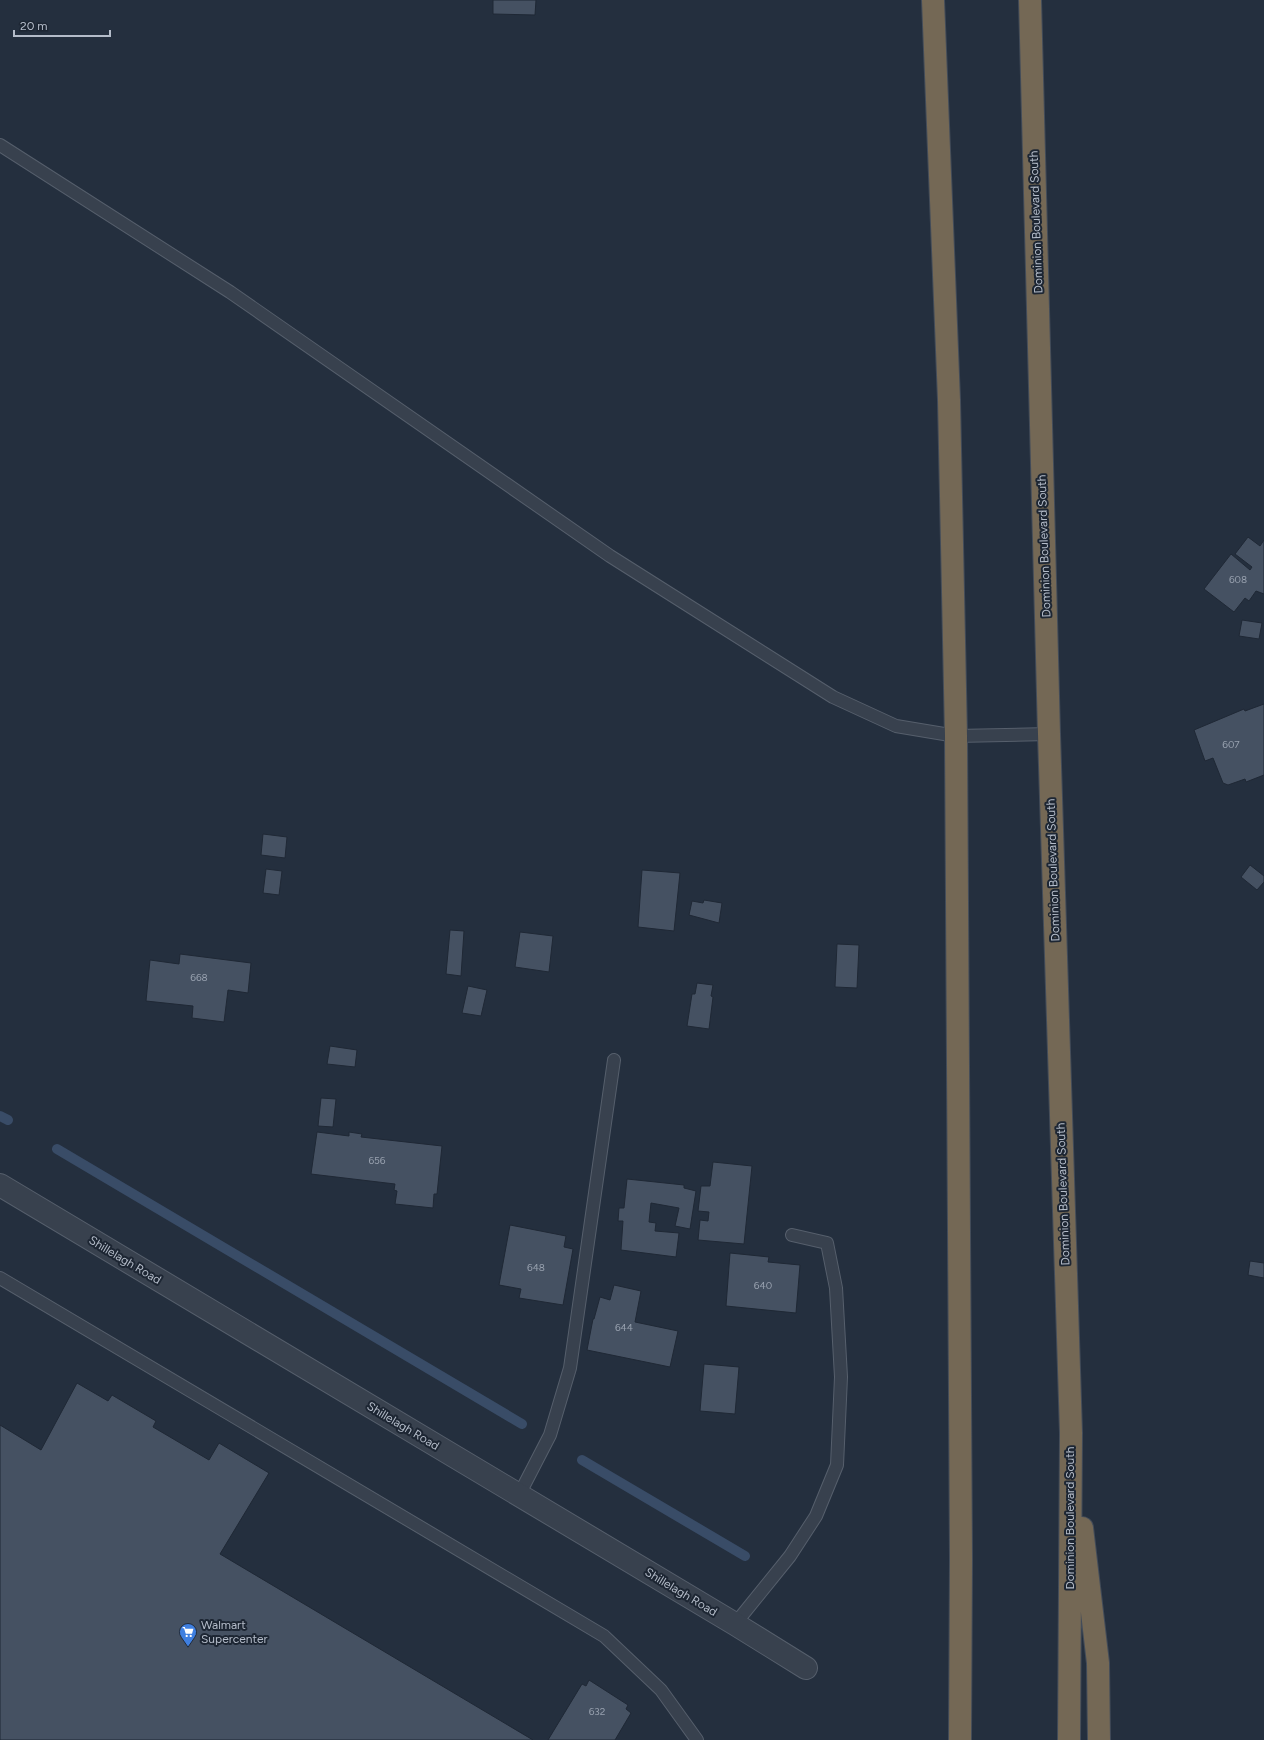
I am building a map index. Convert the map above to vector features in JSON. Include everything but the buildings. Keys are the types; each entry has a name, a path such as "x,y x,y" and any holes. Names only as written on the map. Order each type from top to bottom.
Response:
{"highway":[{"path":"934,0 949,400 956,736 961,1559 960,1740"},
{"name":"Dominion Boulevard South","path":"1030,0 1049,734 1071,1433 1069,1740"},
{"path":"1071,1433 1098,1664 1099,1740"}],"street":[{"name":"Shillelagh Road","path":"0,1185 735,1624 806,1668"}],"lane":[{"path":"0,145 230,292 610,556 834,697 896,726 956,736 1049,734"},
{"path":"519,1495 550,1435 570,1368 614,1060"},
{"path":"735,1624 790,1556 816,1516 837,1465 841,1377 836,1288 826,1243 792,1234"},
{"path":"0,1278 604,1636 661,1690 697,1740"}],"waterway":[{"path":"0,1116 8,1120"},
{"path":"57,1149 522,1424"},
{"path":"582,1460 745,1556"}],"place":[{"name":"Walmart Supercenter","path":"188,1647"}]}
